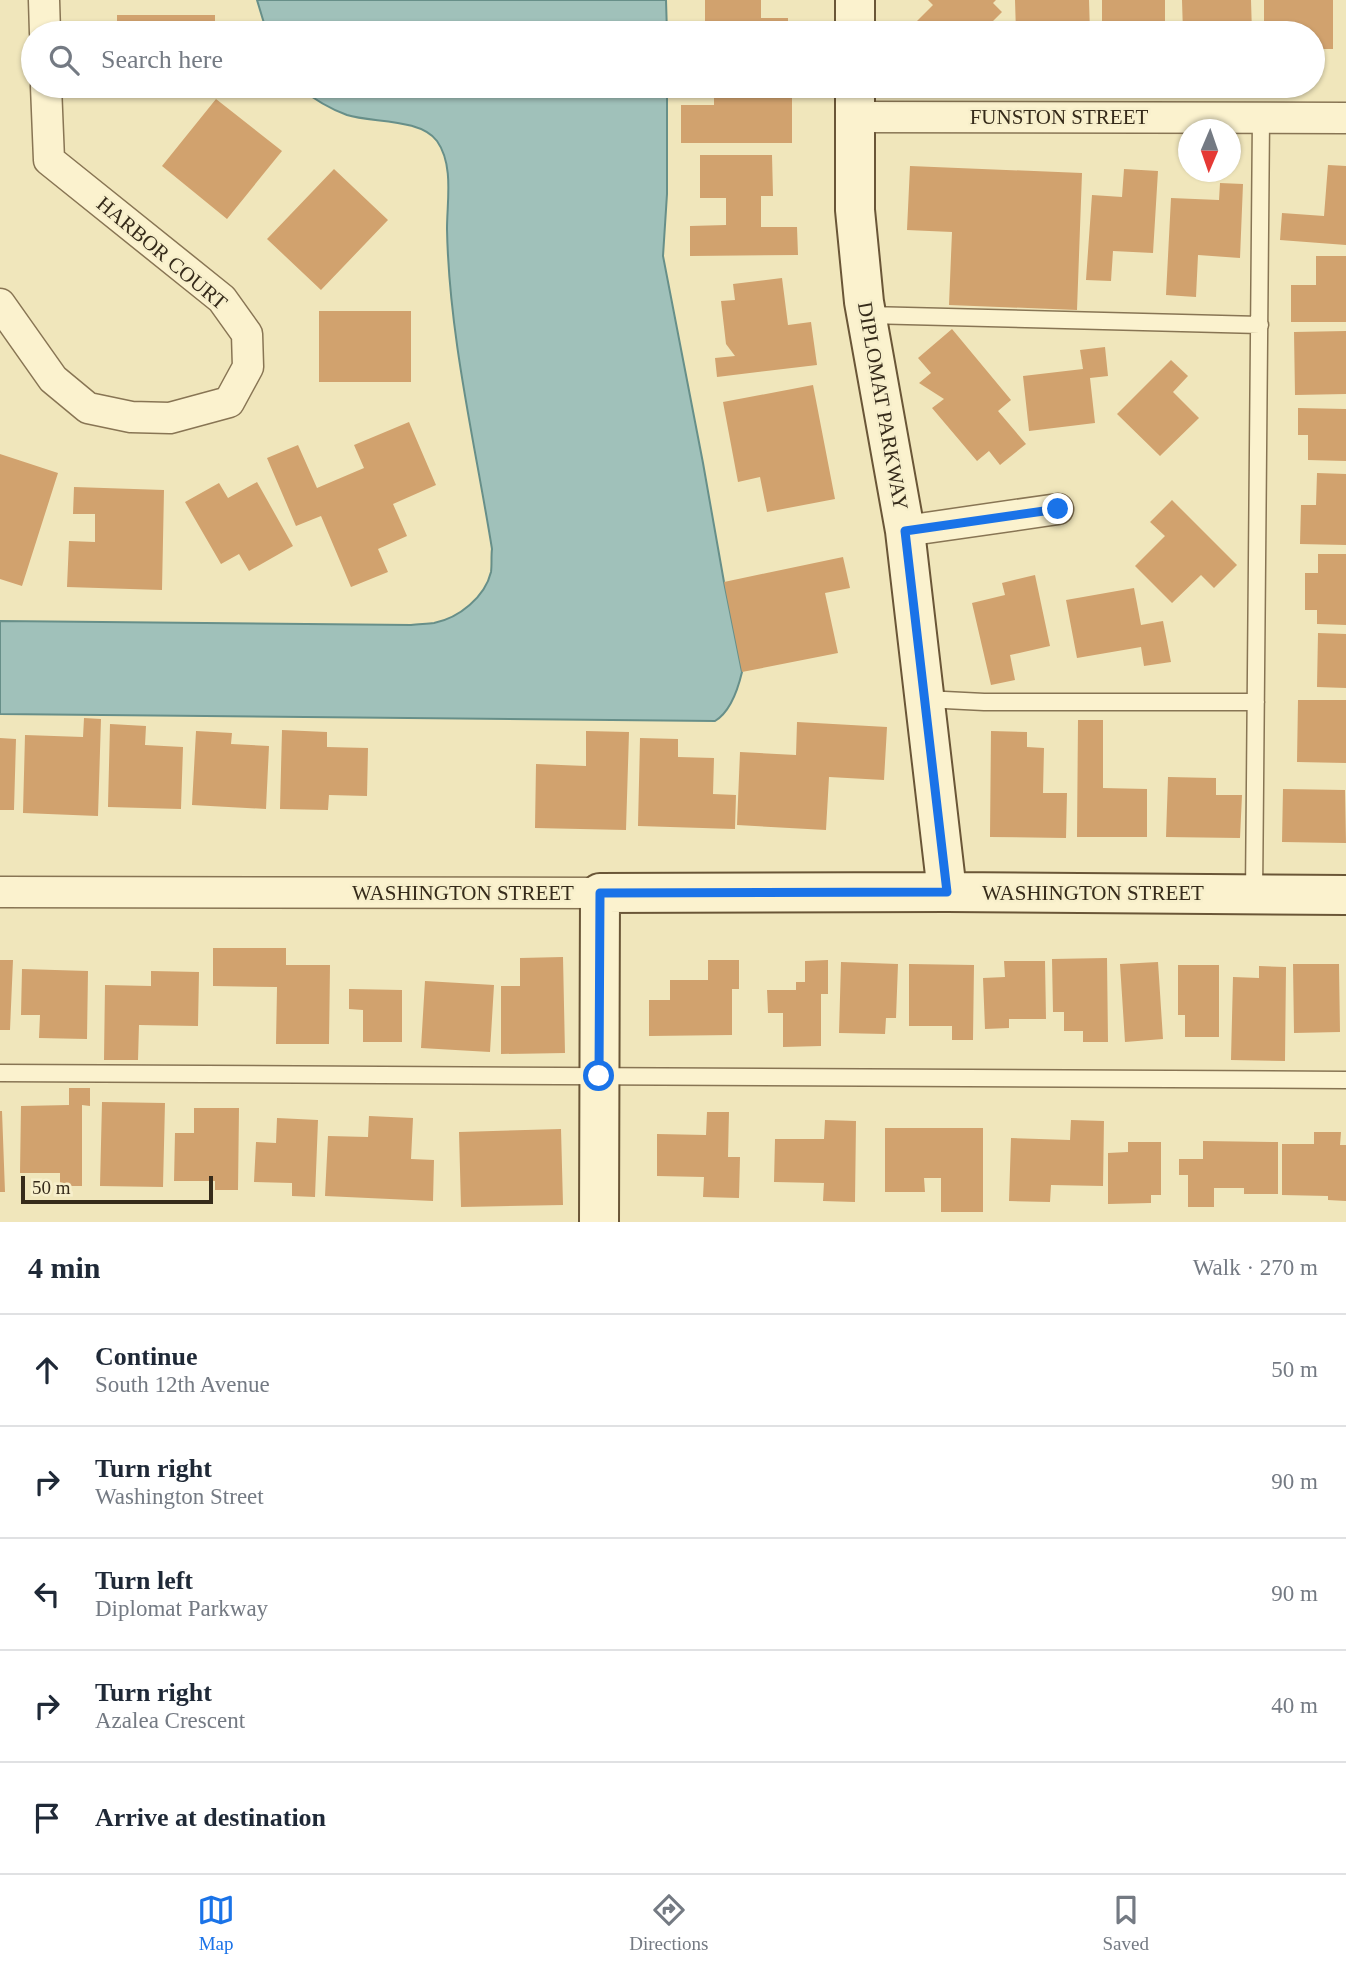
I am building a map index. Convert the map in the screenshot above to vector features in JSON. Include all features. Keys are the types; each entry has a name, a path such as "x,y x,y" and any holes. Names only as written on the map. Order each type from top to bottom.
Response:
{"street":[{"path":"44,0 45,21"},
{"path":"855,0 855,21"},
{"name":"HARBOR COURT","path":"0,304 53,379 88,408 131,417 170,418 229,402 248,367 247,334 222,299 48,159 46,98"},
{"name":"FUNSTON STREET","path":"855,101 1261,118 1346,118"},
{"name":"DIPLOMAT PARKWAY","path":"855,101 855,210 866,315 905,531 947,892"},
{"path":"905,531 1058,509"},
{"name":"WASHINGTON STREET","path":"0,892 947,892 1346,895"},
{"path":"598,1222 600,893"}],"lane":[{"path":"1254,895 1261,118"},
{"path":"866,315 1259,325"},
{"path":"925,699 984,702 1256,702"},
{"path":"0,1073 1346,1080"}],"water":[{"path":"257,0 666,0 667,21 263,21"},
{"path":"315,98 667,98 667,194 663,256 742,672 729,706 715,721 0,714 0,621 429,624 453,616 470,605 488,581 492,549 452,309 446,161 437,141 419,128 347,115"}],"building":[{"path":"705,0 761,0 761,18 788,18 788,21 705,21"},
{"path":"928,0 996,0 993,3 1002,12 993,21 917,21 933,5"},
{"path":"1015,0 1089,0 1090,21 1016,21"},
{"path":"1102,0 1165,0 1165,21 1102,21"},
{"path":"1182,0 1251,0 1252,21 1183,21"},
{"path":"1264,0 1333,0 1333,49 1325,49 1325,21 1264,21"},
{"path":"117,15 215,15 215,21 117,21"},
{"path":"714,98 792,98 792,143 681,143 681,105 714,105"},
{"path":"216,99 282,151 227,219 162,166"},
{"path":"700,155 772,155 773,196 761,196 761,227 797,227 798,255 690,256 690,226 726,225 726,198 700,198"},
{"path":"1328,165 1346,166 1346,245 1280,240 1282,213 1324,216"},
{"path":"910,166 1082,173 1077,310 949,305 952,232 907,230"},
{"path":"334,169 388,220 321,290 267,239"},
{"path":"1124,169 1158,171 1153,253 1113,251 1111,281 1086,280 1092,195 1122,197"},
{"path":"1220,183 1243,184 1240,258 1198,255 1196,297 1166,295 1171,198 1219,200"},
{"path":"1316,256 1346,256 1346,322 1291,322 1291,285 1316,285"},
{"path":"782,278 788,325 811,322 817,365 717,377 715,358 735,356 726,344 721,301 735,300 733,284"},
{"path":"319,311 411,311 411,382 319,382"},
{"path":"952,329 1011,400 998,411 1026,444 1000,465 989,451 977,461 932,408 944,399 919,383 931,373 918,358"},
{"path":"1346,331 1346,394 1295,395 1294,332"},
{"path":"1105,347 1108,376 1090,378 1095,423 1029,431 1023,376 1083,369 1080,350"},
{"path":"1171,360 1188,376 1173,392 1199,418 1160,456 1117,414"},
{"path":"813,385 835,499 767,512 760,477 738,482 723,402"},
{"path":"1298,408 1346,409 1346,461 1308,460 1308,435 1298,435"},
{"path":"409,422 436,485 393,504 407,536 378,549 388,572 351,587 321,516 296,526 267,458 298,445 317,488 364,468 354,445"},
{"path":"0,454 58,473 22,586 0,579"},
{"path":"1317,473 1346,474 1346,545 1300,544 1301,505 1316,505"},
{"path":"257,482 293,546 249,571 239,554 221,564 185,502 219,483 228,498"},
{"path":"74,487 164,490 162,590 67,587 69,541 95,542 95,514 73,514"},
{"path":"1172,500 1237,565 1214,588 1201,575 1172,603 1135,566 1165,536 1150,522"},
{"path":"1318,554 1346,554 1346,625 1317,624 1317,610 1305,610 1305,573 1318,573"},
{"path":"843,557 850,588 825,593 838,653 742,672 724,582"},
{"path":"1035,575 1050,646 1010,655 1015,680 991,685 972,603 1005,595 1002,583"},
{"path":"1134,588 1141,625 1163,621 1171,662 1144,666 1141,647 1077,658 1066,600"},
{"path":"1318,633 1346,634 1346,688 1317,687"},
{"path":"1298,700 1346,700 1346,763 1297,762"},
{"path":"84,718 101,719 98,816 23,813 25,735 83,737"},
{"path":"1078,720 1103,720 1103,788 1147,789 1147,837 1077,837"},
{"path":"797,722 887,727 884,780 829,777 826,830 737,825 740,752 796,755"},
{"path":"110,724 146,726 145,745 183,747 181,809 108,807"},
{"path":"282,730 327,732 327,747 368,748 367,796 329,795 328,810 280,809"},
{"path":"196,731 232,733 231,744 269,746 266,809 192,805"},
{"path":"586,731 629,732 626,830 535,828 536,764 586,766"},
{"path":"991,731 1027,732 1027,747 1044,748 1043,793 1067,793 1066,838 990,837"},
{"path":"0,738 16,739 14,810 0,810"},
{"path":"640,738 678,739 678,757 714,758 713,794 736,795 735,829 638,826"},
{"path":"1168,777 1216,778 1216,795 1242,795 1240,838 1166,837"},
{"path":"1283,789 1345,790 1346,843 1282,842"},
{"path":"213,948 286,948 286,965 330,965 329,1044 276,1044 277,987 213,986"},
{"path":"563,957 565,1053 501,1054 501,986 520,986 520,958"},
{"path":"1107,958 1108,1042 1083,1042 1083,1031 1064,1031 1064,1012 1053,1012 1052,959"},
{"path":"0,960 13,960 10,1030 0,1030"},
{"path":"708,960 739,960 739,989 732,989 732,1035 649,1036 649,1000 670,1000 670,980 708,980"},
{"path":"828,960 828,994 821,994 821,1046 783,1047 783,1013 768,1013 767,990 796,990 796,982 805,982 805,961"},
{"path":"1004,961 1045,961 1046,1019 1009,1019 1009,1028 985,1029 983,978 1005,977"},
{"path":"841,962 898,964 896,1018 886,1018 885,1034 839,1033"},
{"path":"1158,962 1163,1039 1125,1042 1120,964"},
{"path":"909,964 974,965 973,1040 952,1040 952,1026 909,1026"},
{"path":"1293,964 1339,964 1340,1032 1294,1033"},
{"path":"1178,965 1219,965 1219,1037 1185,1037 1185,1015 1178,1015"},
{"path":"1259,966 1286,967 1285,1061 1231,1060 1233,977 1259,978"},
{"path":"22,969 88,971 87,1039 39,1038 40,1015 21,1015"},
{"path":"151,971 199,972 198,1026 139,1025 138,1060 104,1060 105,985 151,986"},
{"path":"425,981 494,985 490,1052 421,1048"},
{"path":"349,989 402,990 402,1042 363,1042 363,1010 349,1009"},
{"path":"69,1088 90,1088 90,1106 82,1105 82,1186 60,1186 60,1173 20,1173 21,1106 69,1105"},
{"path":"102,1102 165,1103 163,1187 100,1186"},
{"path":"194,1108 239,1108 238,1190 215,1190 215,1181 174,1181 175,1133 194,1133"},
{"path":"2,1111 5,1192 0,1192"},
{"path":"707,1112 729,1112 728,1157 740,1157 739,1198 703,1197 704,1177 657,1176 657,1134 706,1135"},
{"path":"369,1116 413,1118 411,1159 434,1160 433,1201 325,1196 328,1136 368,1137"},
{"path":"277,1118 318,1120 315,1197 292,1196 292,1183 254,1182 256,1142 276,1143"},
{"path":"825,1120 856,1121 855,1202 823,1201 824,1183 774,1182 775,1139 824,1139"},
{"path":"1071,1120 1104,1121 1103,1186 1051,1185 1050,1202 1009,1201 1011,1138 1070,1140"},
{"path":"885,1128 983,1128 983,1212 941,1212 941,1178 924,1178 925,1192 885,1192"},
{"path":"561,1129 563,1205 461,1207 459,1132"},
{"path":"1314,1132 1341,1132 1340,1145 1346,1145 1346,1201 1328,1200 1328,1196 1282,1195 1282,1144 1314,1144"},
{"path":"1203,1141 1278,1142 1278,1194 1244,1194 1244,1188 1214,1188 1214,1207 1188,1207 1188,1175 1179,1175 1179,1159 1203,1159"},
{"path":"1128,1142 1161,1142 1161,1195 1151,1195 1151,1203 1108,1204 1108,1153 1128,1152"}],"route":[{"path":"599,1076 600,893 947,892 905,531 1058,509"}]}
